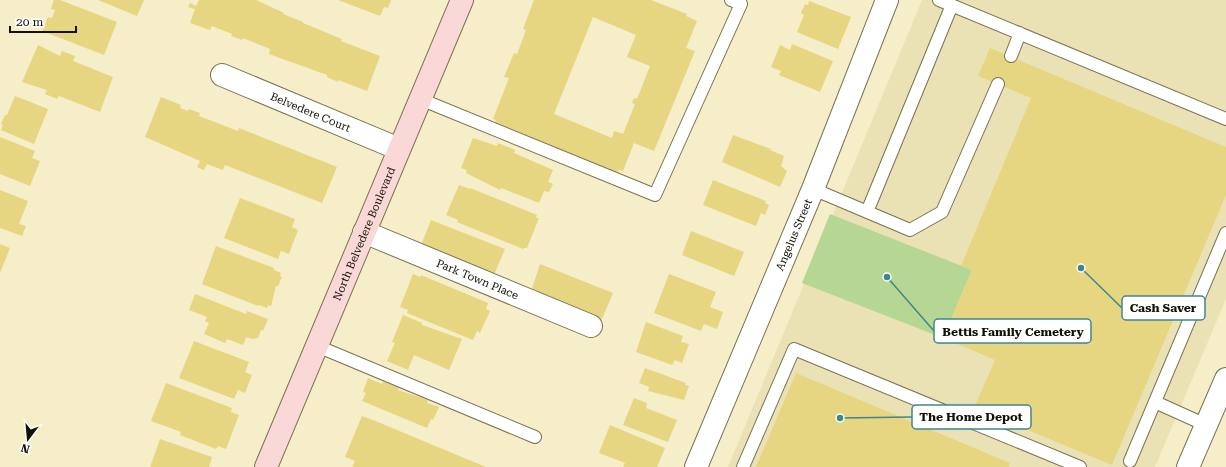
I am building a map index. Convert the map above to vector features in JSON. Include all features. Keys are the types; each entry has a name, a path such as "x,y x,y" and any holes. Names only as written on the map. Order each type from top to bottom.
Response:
{"street":[{"name":"North Belvedere Boulevard","path":"266,467 462,0"},
{"name":"Angelus Street","path":"696,467 813,189 887,0"},
{"name":"Belvedere Court","path":"222,75 399,149"},
{"name":"Park Town Place","path":"364,232 591,326"},
{"path":"1188,467 1226,379"}],"lane":[{"path":"420,99 655,195 741,4 731,0"},
{"path":"939,0 1226,120"},
{"path":"867,212 952,5"},
{"path":"1010,56 1020,34"},
{"path":"813,189 910,230 942,212 998,84"},
{"path":"1130,461 1226,233"},
{"path":"317,346 535,437"},
{"path":"743,467 794,349 1080,467"},
{"path":"1155,402 1206,425"}],"shaded area":[{"path":"922,0 1226,0 1226,299 1155,467 728,467"}],"green space":[{"path":"830,214 972,270 943,338 802,283"}],"building":[{"path":"54,0 60,0 117,22 104,55 42,31 48,17 52,18 55,10 51,9"},
{"path":"98,0 144,0 137,16"},
{"path":"199,0 256,0 284,13 283,14 342,39 341,41 380,56 367,91 338,80 338,82 327,77 327,75 269,54 270,49 243,38 242,40 231,36 232,34 212,26 210,30 190,23 195,9 188,7 190,3 196,6"},
{"path":"338,0 391,0 388,8 384,7 380,16"},
{"path":"534,0 651,0 687,14 686,16 697,21 686,48 695,51 654,151 634,143 623,171 619,170 617,174 494,125 496,120 493,119 509,78 504,77 514,53 517,54 526,30 523,29","holes":["593,17 636,35 627,57 650,66 637,99 634,98 632,103 635,104 623,134 614,131 612,138 554,114"]},
{"path":"809,1 851,17 838,49 797,32 804,15 801,13 805,4 808,5"},
{"path":"792,44 833,61 820,92 779,75 781,71 771,67 780,45 790,50"},
{"path":"38,45 60,56 62,51 75,56 73,61 113,77 100,112 59,96 57,99 45,94 47,90 22,82"},
{"path":"990,48 1226,147 1226,195 1112,465 974,408 995,360 943,338 972,270 961,266 1031,98 978,76"},
{"path":"15,96 48,109 34,144 1,130 3,125 1,124 5,115 7,115"},
{"path":"161,97 181,105 180,108 188,111 189,109 200,113 199,116 238,131 239,128 337,167 322,203 225,165 223,170 207,164 204,170 197,167 200,161 145,137"},
{"path":"733,135 771,149 770,150 784,156 781,166 787,171 780,187 722,162"},
{"path":"0,137 35,151 32,158 40,161 30,186 0,174"},
{"path":"473,138 497,146 498,143 515,150 514,153 553,170 548,182 553,184 549,192 544,191 539,203 501,188 500,190 466,173 467,170 461,168"},
{"path":"713,180 766,201 765,203 769,205 765,215 761,213 756,226 703,205"},
{"path":"459,185 537,215 536,218 539,218 527,248 523,249 457,222 458,220 446,215"},
{"path":"0,190 28,201 19,224 26,226 22,236 0,228"},
{"path":"240,198 295,219 292,227 298,230 289,254 281,251 278,259 224,238"},
{"path":"431,220 505,249 494,275 421,245"},
{"path":"691,231 744,252 734,276 682,255"},
{"path":"0,244 10,248 0,273"},
{"path":"216,246 274,268 274,270 281,273 280,276 282,277 278,286 276,286 271,306 268,305 267,308 258,306 202,284"},
{"path":"540,264 613,293 602,319 598,317 597,319 564,303 564,305 531,292"},
{"path":"413,274 421,277 421,275 488,303 486,309 490,311 480,333 477,331 473,340 407,313 408,310 400,307"},
{"path":"669,274 716,292 710,307 723,312 717,329 704,324 701,331 654,313"},
{"path":"195,294 246,314 247,311 268,319 263,331 261,330 258,338 252,339 246,337 243,345 227,339 225,343 204,334 209,323 205,321 207,317 189,310"},
{"path":"403,315 422,323 422,325 462,339 449,370 414,355 408,370 387,361 395,343 392,342"},
{"path":"646,322 683,336 681,342 689,344 682,363 675,360 672,365 636,352"},
{"path":"194,341 249,362 245,372 252,375 245,393 238,390 234,399 179,378"},
{"path":"645,368 686,383 685,385 689,386 684,400 648,391 649,387 639,383"},
{"path":"796,373 1010,463 1009,467 756,467"},
{"path":"368,378 382,384 383,381 399,388 398,390 428,400 427,403 439,407 433,420 431,419 427,428 362,401 366,393 363,392"},
{"path":"166,383 232,408 231,412 239,415 226,449 218,446 216,449 180,435 181,432 151,421"},
{"path":"634,398 647,403 646,408 677,420 668,442 623,425"},
{"path":"362,416 486,467 352,467 355,461 345,457"},
{"path":"610,425 665,448 657,467 623,467 625,463 599,453"},
{"path":"160,439 212,457 209,467 150,467"}],"place":[{"name":"Cash Saver","path":"1081,268"},
{"name":"Bettis Family Cemetery","path":"887,277"},
{"name":"The Home Depot","path":"840,418"}]}
